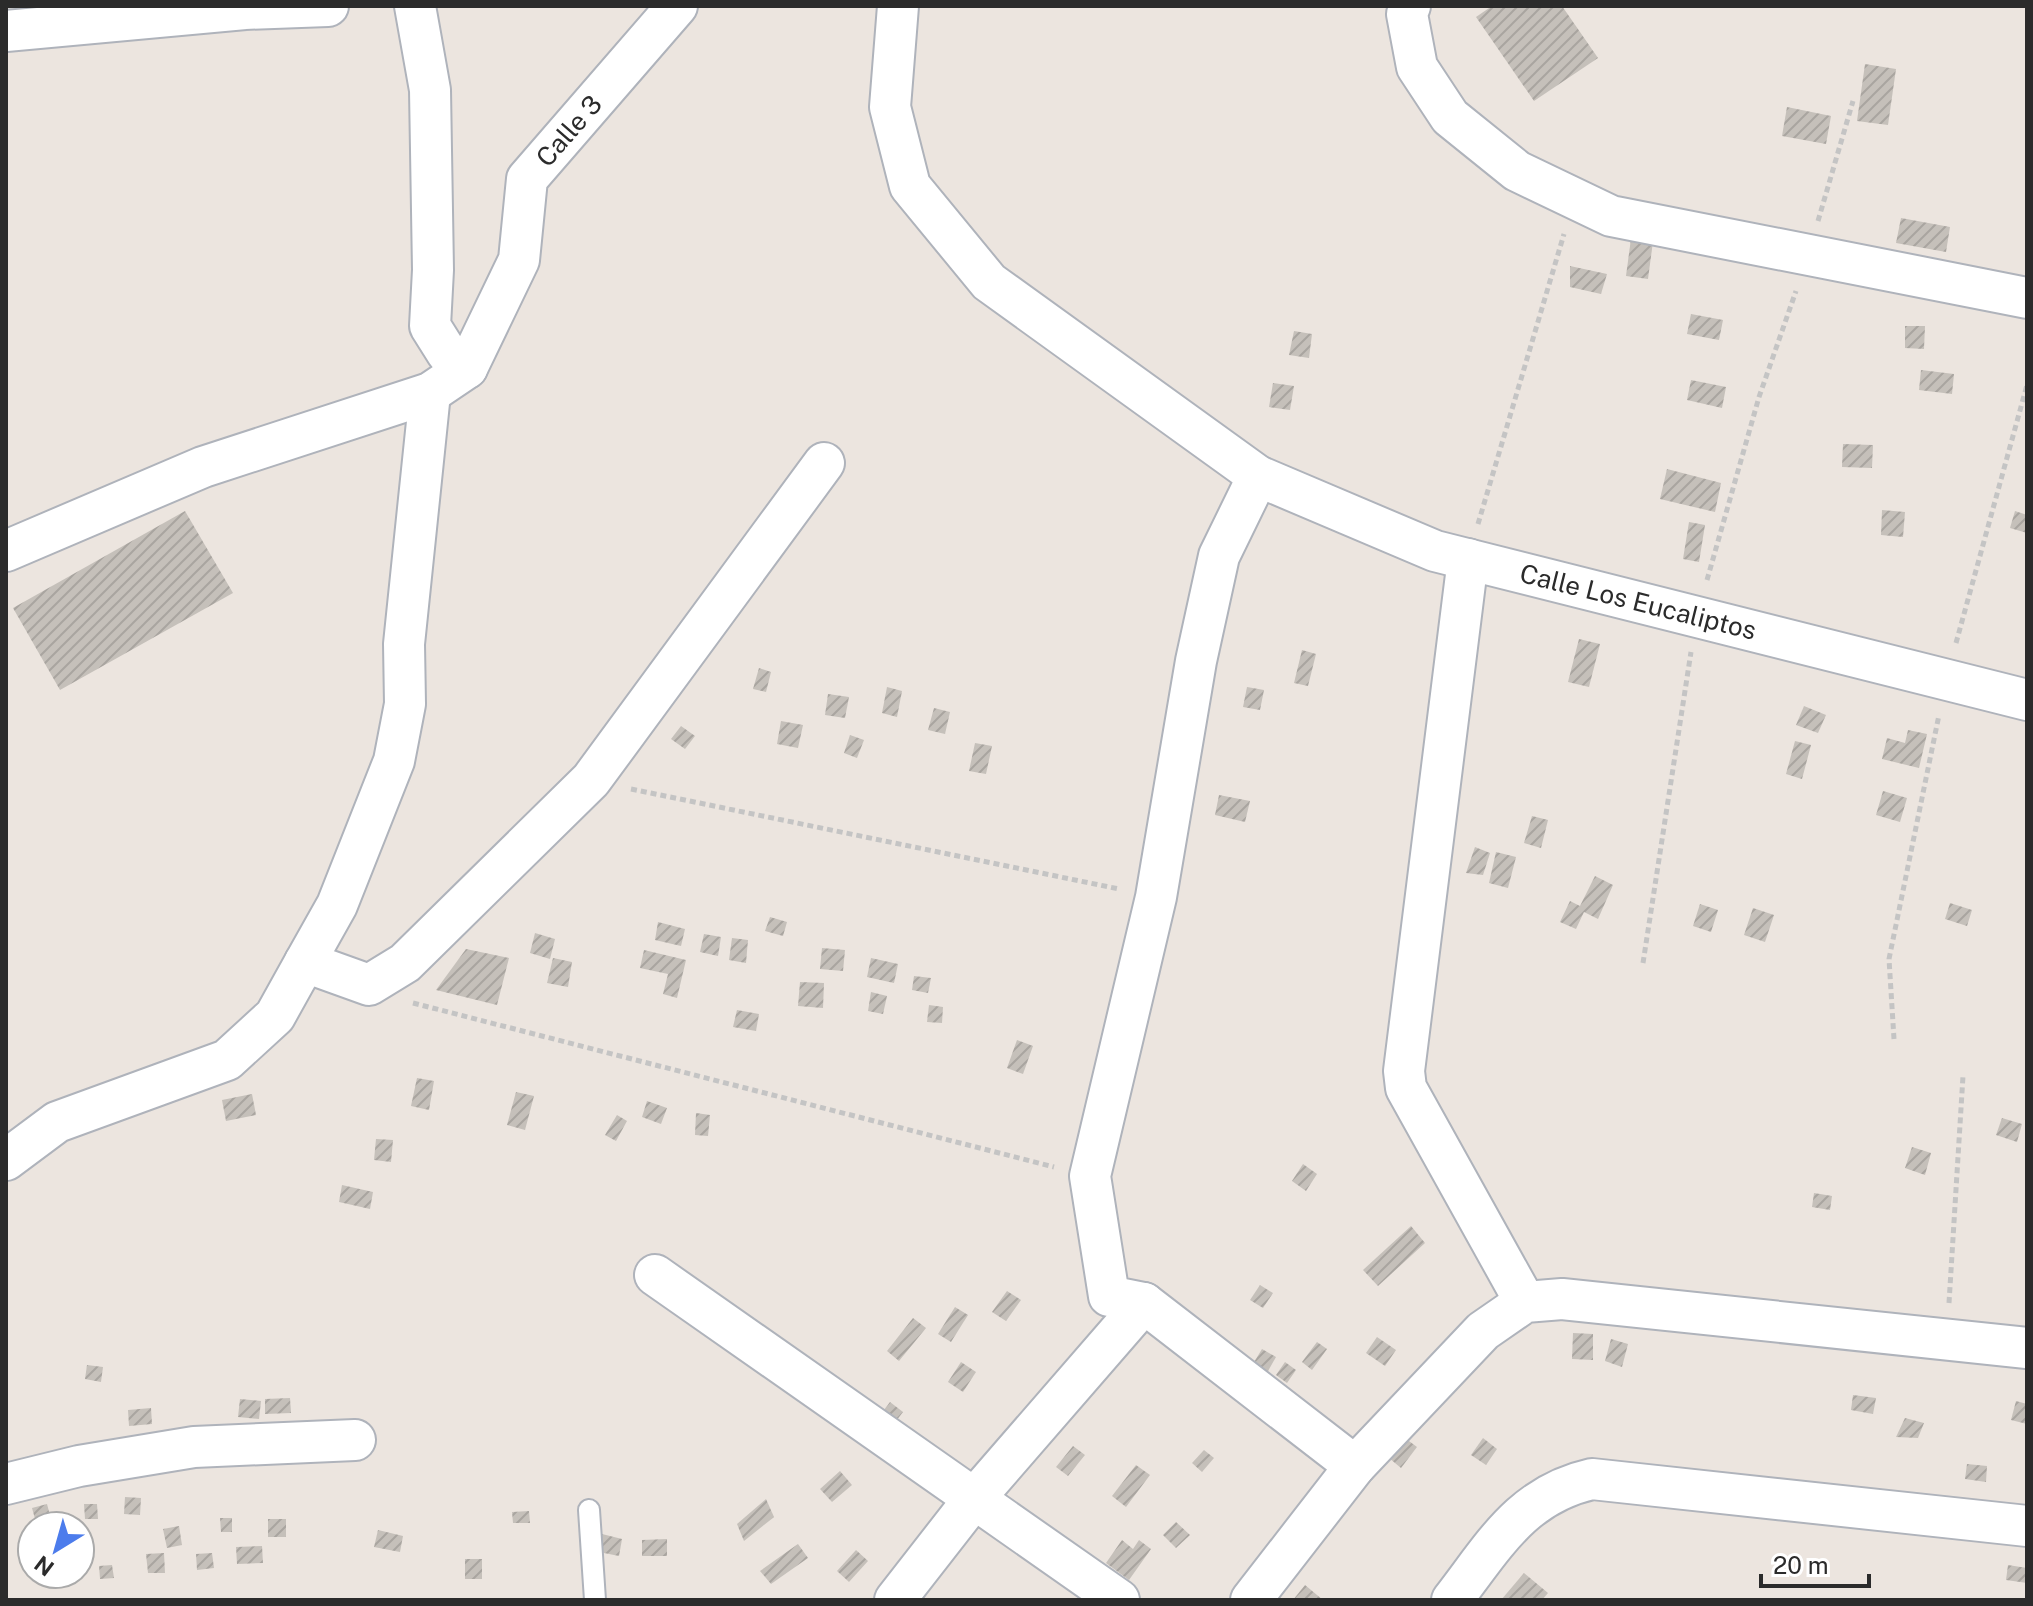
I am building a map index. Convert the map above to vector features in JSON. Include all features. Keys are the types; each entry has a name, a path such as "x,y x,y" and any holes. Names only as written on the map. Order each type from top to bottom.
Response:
{"street":[{"path":"6,31 245,9 328,6"},
{"path":"6,551 203,467 430,393 467,368 447,353 430,326 433,270 430,90 415,6"},
{"name":"Calle 3","path":"467,368 519,260 527,179 677,6"},
{"name":"Calle Los Eucaliptos","path":"898,6 890,107 910,186 989,282 1258,476 1435,551 2027,700"},
{"path":"1410,6 1407,14 1417,67 1450,117 1517,171 1575,199 1611,216 2027,298"},
{"path":"6,1160 57,1122 227,1060 275,1016 337,905 394,761 405,704 404,644 430,393"},
{"path":"305,962 369,985 405,963 591,780 824,463"},
{"path":"1258,476 1219,556 1196,661 1156,897 1090,1176 1109,1296 1144,1303 1355,1466"},
{"path":"1468,559 1404,1071 1406,1088 1525,1302"},
{"path":"655,1275 1119,1600"},
{"path":"1251,1600 1355,1466 1483,1331 1525,1302 1562,1299 2027,1348"},
{"path":"895,1600 973,1500 1144,1303"},
{"path":"6,1484 79,1466 194,1447 355,1440"},
{"path":"1452,1600 1514,1521 1536,1500 1562,1486 1592,1479 2027,1526"}],"lane":[{"path":"589,1510 595,1600"}],"path":[{"path":"1643,963 1697,616 1759,397 1809,255 1853,101"},
{"path":"1468,559 1575,199"},
{"path":"591,780 1156,897"},
{"path":"369,985 418,1005 1090,1176"},
{"path":"1947,1340 1963,1076"}],"building":[{"path":"1492,6 1562,6 1598,58 1534,101 1476,17"},
{"path":"1865,64 1896,69 1888,125 1857,121"},
{"path":"1787,107 1831,116 1826,144 1782,136"},
{"path":"1901,218 1950,227 1946,252 1896,243"},
{"path":"1632,231 1654,234 1648,279 1626,276"},
{"path":"1570,266 1607,274 1601,294 1570,287"},
{"path":"1691,314 1723,320 1719,340 1687,334"},
{"path":"1905,326 1925,326 1924,349 1905,348"},
{"path":"1294,331 1312,334 1309,358 1289,355"},
{"path":"1921,370 1954,374 1952,394 1919,390"},
{"path":"1691,380 1726,387 1722,408 1687,400"},
{"path":"1273,383 1294,386 1290,410 1269,407"},
{"path":"1843,444 1873,445 1872,468 1842,467"},
{"path":"1667,469 1721,483 1715,512 1660,499"},
{"path":"1882,510 1905,512 1903,537 1881,535"},
{"path":"185,511 233,593 60,690 13,608"},
{"path":"2015,511 2027,515 2027,533 2010,528"},
{"path":"1689,522 1705,525 1699,562 1683,559"},
{"path":"1579,639 1600,644 1589,687 1568,682"},
{"path":"1302,650 1316,654 1308,686 1294,683"},
{"path":"759,668 771,672 766,692 753,689"},
{"path":"887,687 902,691 897,717 882,713"},
{"path":"1247,687 1264,690 1260,710 1243,707"},
{"path":"828,694 849,697 845,718 825,715"},
{"path":"1804,706 1826,715 1818,733 1796,725"},
{"path":"934,708 950,712 945,734 928,730"},
{"path":"781,721 803,725 798,748 777,744"},
{"path":"681,726 695,736 685,749 671,739"},
{"path":"1908,730 1927,734 1919,768 1882,759 1887,738 1905,743"},
{"path":"850,735 864,740 857,758 844,753"},
{"path":"1795,741 1811,745 1802,779 1786,774"},
{"path":"975,743 992,746 986,774 969,771"},
{"path":"1883,791 1907,798 1900,822 1876,815"},
{"path":"1219,795 1250,801 1245,822 1215,815"},
{"path":"1532,816 1548,820 1541,848 1524,843"},
{"path":"1475,847 1490,853 1483,875 1466,873"},
{"path":"1496,852 1516,857 1508,888 1489,883"},
{"path":"1595,876 1613,885 1598,919 1584,912 1576,929 1560,922 1570,901 1580,906"},
{"path":"1950,903 1972,910 1967,926 1945,919"},
{"path":"1700,904 1718,910 1711,932 1693,926"},
{"path":"1753,908 1774,915 1765,942 1744,935"},
{"path":"770,917 787,922 783,936 765,931"},
{"path":"658,922 685,929 681,946 655,940"},
{"path":"535,933 555,939 550,959 530,953"},
{"path":"704,934 721,937 718,956 700,952"},
{"path":"732,938 748,940 746,963 729,960"},
{"path":"822,948 845,950 843,971 820,969"},
{"path":"466,949 509,958 497,1005 436,990"},
{"path":"644,950 686,960 677,998 663,994 668,974 640,968"},
{"path":"553,958 572,962 568,987 547,983"},
{"path":"871,958 898,964 894,983 867,977"},
{"path":"914,976 931,978 928,993 912,990"},
{"path":"800,982 824,983 823,1008 798,1006"},
{"path":"871,992 887,996 883,1014 868,1011"},
{"path":"929,1005 943,1007 942,1023 927,1022"},
{"path":"737,1010 759,1014 756,1031 733,1027"},
{"path":"1017,1040 1033,1046 1023,1074 1007,1068"},
{"path":"417,1078 434,1081 429,1110 411,1106"},
{"path":"516,1092 534,1096 525,1130 507,1125"},
{"path":"252,1094 256,1115 226,1121 222,1100"},
{"path":"647,1101 667,1108 661,1124 642,1117"},
{"path":"696,1113 710,1115 708,1136 695,1135"},
{"path":"617,1115 627,1121 616,1141 605,1135"},
{"path":"2002,1118 2022,1124 2017,1142 1996,1135"},
{"path":"376,1139 393,1140 391,1162 374,1160"},
{"path":"1912,1147 1931,1153 1925,1175 1905,1168"},
{"path":"1303,1164 1317,1174 1306,1191 1292,1181"},
{"path":"342,1185 373,1192 370,1209 339,1202"},
{"path":"1814,1193 1832,1196 1830,1210 1812,1207"},
{"path":"1411,1226 1425,1243 1378,1286 1363,1270"},
{"path":"1260,1285 1273,1293 1263,1308 1250,1300"},
{"path":"1007,1291 1021,1300 1006,1321 992,1312"},
{"path":"955,1307 968,1315 951,1342 938,1334"},
{"path":"913,1318 926,1328 899,1361 887,1351"},
{"path":"1573,1333 1593,1334 1593,1360 1572,1359"},
{"path":"1377,1337 1396,1350 1385,1366 1366,1353"},
{"path":"1611,1339 1628,1344 1622,1367 1605,1361"},
{"path":"1317,1342 1327,1349 1312,1370 1302,1362"},
{"path":"1262,1349 1276,1357 1260,1385 1245,1377"},
{"path":"961,1362 976,1372 963,1392 948,1382"},
{"path":"1285,1362 1296,1370 1287,1383 1276,1375"},
{"path":"87,1365 103,1367 101,1382 85,1379"},
{"path":"1853,1395 1876,1398 1873,1414 1851,1410"},
{"path":"290,1398 291,1413 265,1414 265,1399"},
{"path":"240,1399 261,1401 259,1419 238,1417"},
{"path":"2016,1401 2027,1404 2027,1424 2011,1420"},
{"path":"890,1402 903,1412 886,1434 873,1425"},
{"path":"151,1408 152,1424 129,1426 128,1410"},
{"path":"1905,1418 1924,1423 1918,1438 1896,1437"},
{"path":"1405,1438 1417,1447 1401,1468 1389,1458"},
{"path":"1483,1438 1497,1449 1486,1465 1471,1455"},
{"path":"1073,1446 1085,1455 1068,1476 1056,1467"},
{"path":"1204,1450 1214,1458 1202,1472 1192,1463"},
{"path":"1967,1464 1987,1466 1986,1482 1965,1479"},
{"path":"1136,1465 1150,1475 1126,1507 1112,1496"},
{"path":"840,1471 852,1485 832,1502 820,1489"},
{"path":"125,1497 141,1498 140,1515 124,1514"},
{"path":"766,1499 774,1517 744,1541 737,1524"},
{"path":"47,1504 49,1510 33,1510"},
{"path":"84,1504 97,1504 98,1519 96,1510 84,1510"},
{"path":"529,1511 530,1523 513,1523 512,1512"},
{"path":"220,1518 232,1518 232,1532 221,1532"},
{"path":"268,1519 286,1519 286,1537 268,1537"},
{"path":"1176,1522 1190,1535 1176,1548 1163,1535"},
{"path":"179,1526 182,1545 167,1548 163,1529"},
{"path":"378,1530 403,1536 400,1552 374,1547"},
{"path":"598,1533 622,1539 619,1556 594,1551"},
{"path":"667,1539 667,1556 642,1556 642,1540"},
{"path":"1122,1540 1133,1549 1139,1540 1151,1549 1129,1580 1106,1563"},
{"path":"798,1544 808,1558 771,1584 760,1571"},
{"path":"262,1546 263,1563 237,1564 236,1547"},
{"path":"856,1550 868,1561 849,1582 837,1571"},
{"path":"164,1553 165,1573 148,1573 146,1554"},
{"path":"212,1553 214,1568 197,1570 196,1554"},
{"path":"465,1559 482,1559 482,1579 465,1579"},
{"path":"112,1565 114,1578 100,1579 99,1566"},
{"path":"2008,1565 2027,1568 2027,1583 2006,1580"},
{"path":"1524,1573 1548,1593 1542,1600 1501,1600"},
{"path":"1305,1585 1323,1600 1293,1600"}]}
